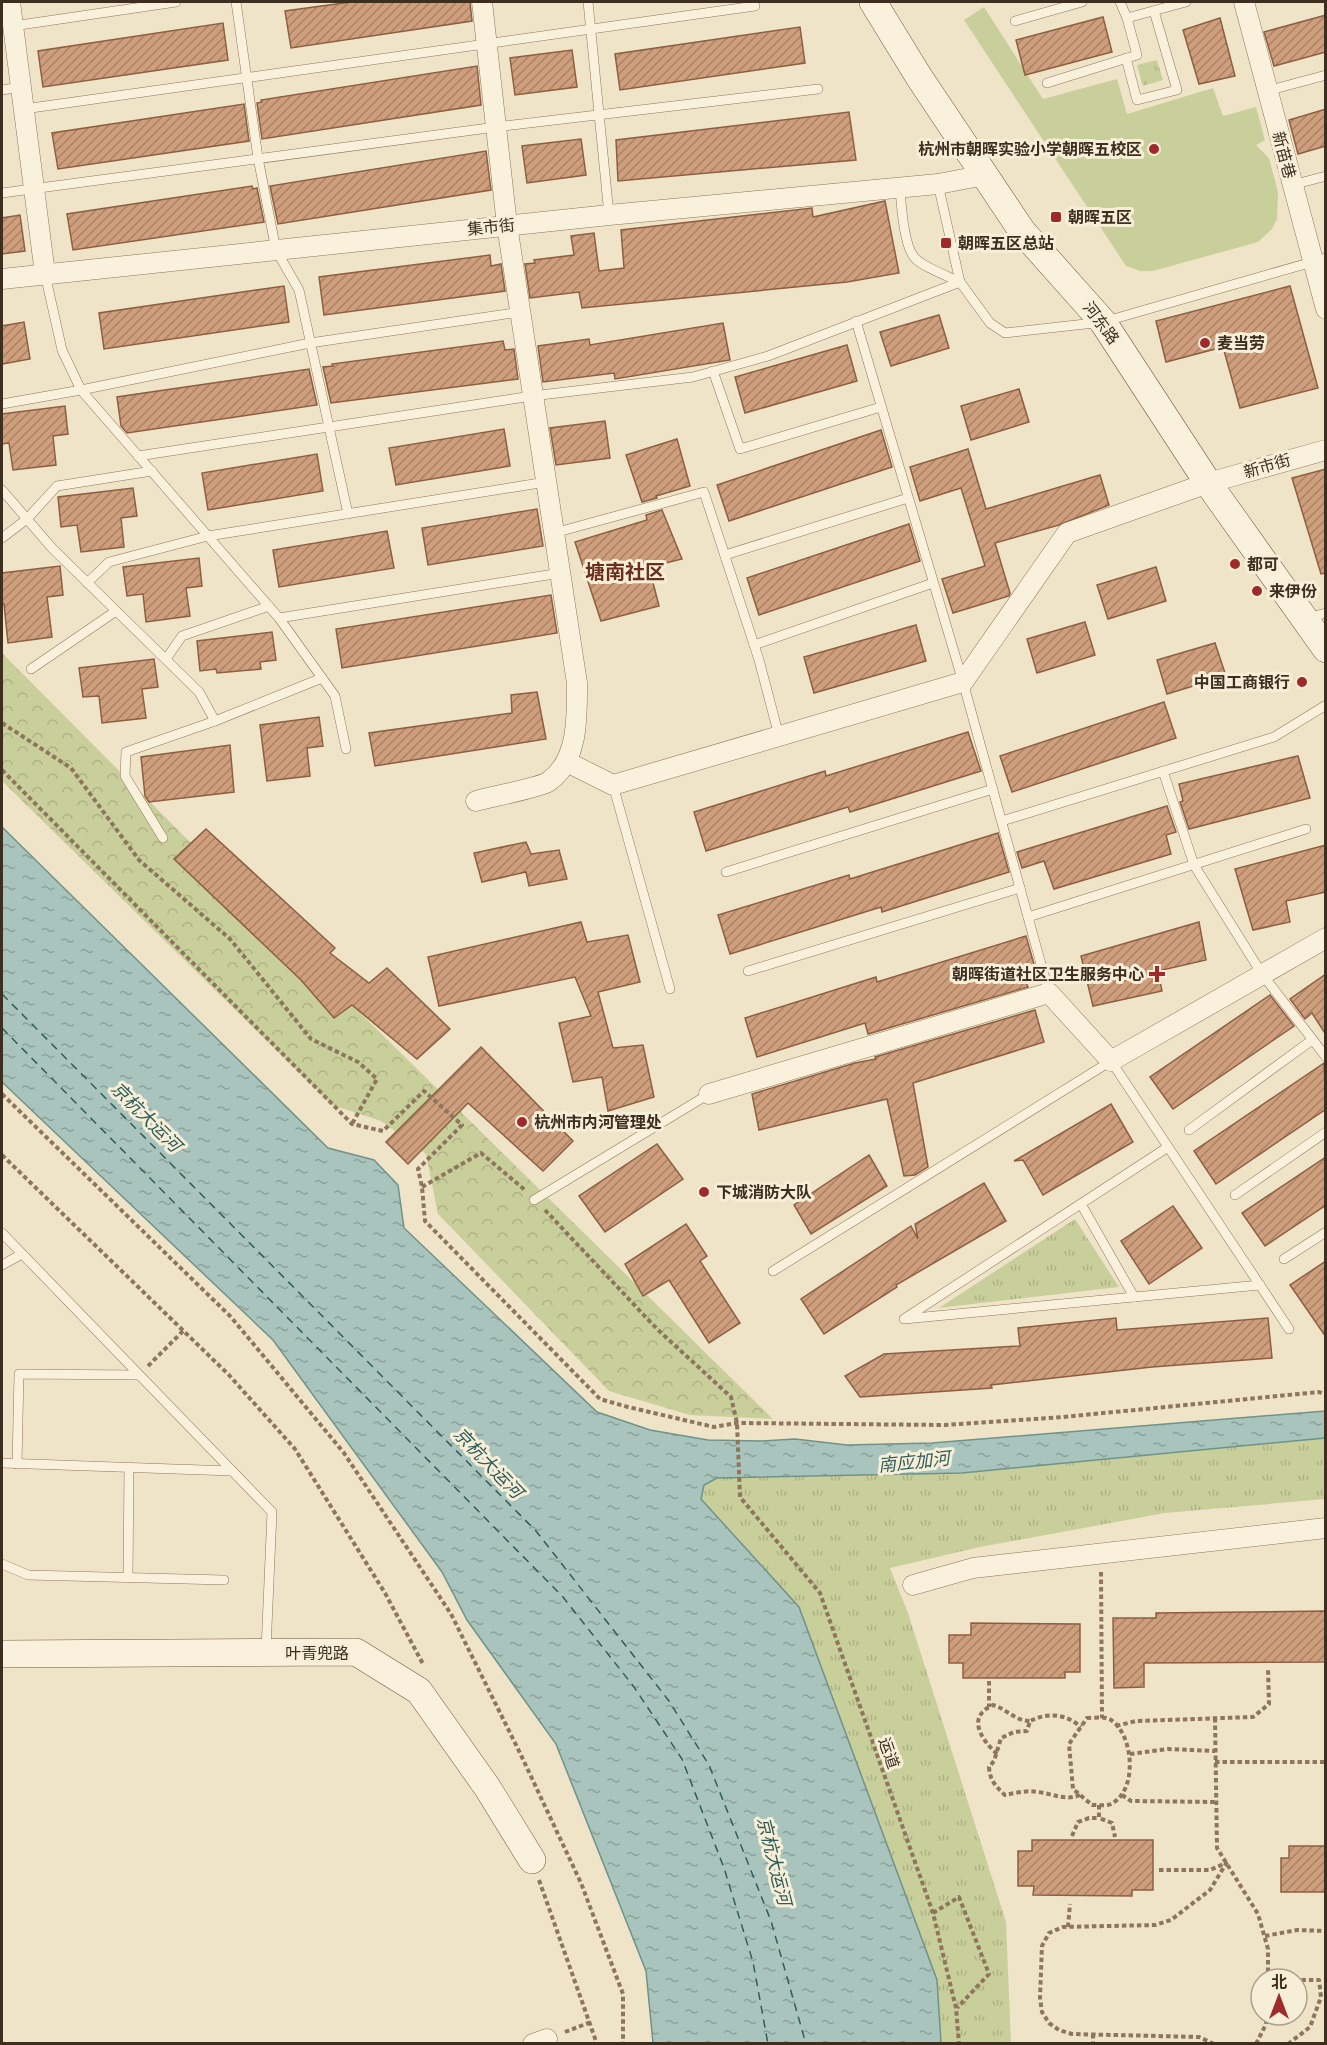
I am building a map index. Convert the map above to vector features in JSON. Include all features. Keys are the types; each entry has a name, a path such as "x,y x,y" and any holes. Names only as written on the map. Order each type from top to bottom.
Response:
{"main road":[{"name":"河东路","path":"873,2 919,77 1022,231 1104,322 1208,483 1315,615 1326,649"},
{"name":"叶青兜路","path":"2,1654 356,1652 419,1691 487,1787 531,1860"}],"street":[{"path":"476,801 547,783 567,762 577,723 577,683 507,225 482,2"},
{"name":"新苗巷","path":"1244,2 1292,185 1318,259 1326,309"},
{"path":"7,3 13,26 45,274"},
{"name":"集市街","path":"2,279 507,225 938,184 985,175"},
{"name":"新市街","path":"963,682 1067,533 1208,483 1326,450"},
{"path":"567,762 613,785 963,682"},
{"path":"709,1094 1050,993 1111,1060 1326,938"},
{"path":"913,1585 974,1568 1326,1528"}],"lane":[{"path":"13,26 176,2"},
{"path":"236,2 258,158 276,250 298,290 348,514"},
{"path":"588,2 609,215"},
{"path":"1015,21 1082,2"},
{"path":"1047,82 1137,55 1120,2"},
{"path":"1127,18 1186,2"},
{"path":"24,110 754,6"},
{"path":"1126,58 1137,100 1177,90 1154,11"},
{"path":"1267,91 1326,75"},
{"path":"2,90 21,87"},
{"path":"2,193 496,127 818,89"},
{"path":"1292,185 1326,176"},
{"path":"938,184 960,282 990,323 1005,333 1104,322 1318,259"},
{"path":"900,188 908,240 913,256 920,262 960,282"},
{"path":"45,274 62,350 81,390 279,618 335,696 346,749"},
{"path":"138,456 532,396 693,377 768,356 960,282"},
{"path":"2,404 310,343 520,312"},
{"path":"856,321 963,682 1050,993"},
{"path":"713,371 740,449 881,407"},
{"path":"2,538 27,519 57,486 152,471"},
{"path":"87,583 109,562 208,536 546,482"},
{"path":"2,490 52,548 199,692 214,721"},
{"path":"554,532 704,492 754,645 779,736"},
{"path":"724,555 908,498"},
{"path":"279,618 560,573"},
{"path":"754,645 933,583"},
{"path":"166,659 182,636 269,606"},
{"path":"31,669 116,611"},
{"path":"163,838 125,776 126,752 214,721 322,678"},
{"path":"1002,821 1274,737 1326,705"},
{"path":"1163,771 1194,865 1262,974 1326,1058"},
{"path":"613,785 670,989"},
{"path":"726,872 993,789"},
{"path":"1028,917 1306,829"},
{"path":"748,971 1020,888"},
{"path":"1190,1130 1312,1040"},
{"path":"773,1271 1111,1060 1289,1329"},
{"path":"534,1200 709,1094"},
{"path":"1235,1195 1326,1132"},
{"path":"1168,1147 904,1319 1260,1285"},
{"path":"1081,1204 1134,1297"},
{"path":"1284,1259 1326,1232"},
{"path":"2,1233 272,1512 266,1653"},
{"path":"2,1265 22,1254"},
{"path":"17,1464 19,1374 139,1375"},
{"path":"2,1463 232,1471"},
{"path":"128,1577 129,1467"},
{"path":"2,1564 28,1575 224,1580"}],"path":[{"path":"2,723 71,768 139,860 231,939 311,1039 358,1062 377,1079 352,1124"},
{"path":"2,770 352,1124 383,1131 424,1091 462,1125 418,1169 425,1221 600,1398 628,1407 714,1426 737,1423 945,1425 1063,1417 1318,1392 1326,1395"},
{"path":"2,1094 231,1317 344,1453 451,1614 581,1883 623,1994 623,2043"},
{"path":"422,1187 481,1153 518,1183 657,1329 731,1397 737,1423"},
{"path":"2,1155 229,1375 295,1449 386,1593 423,1665"},
{"path":"139,1375 183,1330"},
{"name":"运道","path":"737,1423 741,1497 820,1593 933,1913 956,2008 959,2043"},
{"path":"1101,1554 1102,1718"},
{"path":"1116,1726 1136,1721 1253,1717 1269,1704 1268,1668"},
{"path":"989,1681 989,1707"},
{"path":"997,1754 987,1744 978,1728 978,1720 985,1708 993,1705 1003,1708 1020,1721 1057,1715 1067,1717 1081,1727"},
{"path":"1087,1719 1111,1720 1116,1726 1130,1754 1129,1780 1122,1796 1109,1805 1092,1805 1073,1789 1069,1744 1087,1719"},
{"path":"1215,1719 1217,1848 1258,1914 1268,1949 1268,1967"},
{"path":"1030,1721 1027,1731 1014,1732 1001,1738 997,1754 989,1767 989,1776 996,1787 1005,1795 1039,1792 1051,1796 1074,1798 1080,1795"},
{"path":"1130,1754 1168,1749 1215,1750"},
{"path":"1215,1762 1326,1762"},
{"path":"1122,1796 1131,1801 1216,1802"},
{"path":"1099,1805 1099,1818"},
{"path":"1072,1836 1078,1822 1089,1818 1099,1818 1112,1823 1115,1837"},
{"path":"531,1860 597,2043"},
{"path":"1159,1870 1210,1870 1227,1862"},
{"path":"1214,2043 1199,2037 1072,2034 1059,2030 1049,2023 1041,2012 1042,1946 1048,1933 1063,1927 1155,1925 1171,1920 1210,1890 1227,1862"},
{"path":"933,1913 959,1897 989,1974 956,2008"},
{"path":"1068,1927 1070,1904"},
{"path":"1264,1936 1297,1930 1326,1931"},
{"path":"1288,2043 1310,2027 1321,1997 1319,1980 1309,1980"},
{"path":"540,2041 591,2022"},
{"path":"1256,2043 1264,2027"},
{"path":"1093,2034 1093,2043"}],"green space":[{"path":"984,7 1043,99 1117,79 1127,114 1213,88 1223,116 1256,107 1265,140 1256,145 1269,158 1278,192 1277,219 1272,229 1258,242 1153,271 1140,271 1126,266 964,20"},
{"path":"1157,60 1163,80 1143,86 1137,65"},
{"path":"2,653 346,999 773,1419 690,1415 609,1391 438,1214 426,1154 381,1121 332,1105 2,781"},
{"path":"1075,1219 1119,1287 939,1308"},
{"path":"1325,1438 1325,1499 1165,1513 980,1547 890,1568 908,1613 1006,1922 1011,2043 941,2043 937,1980 799,1607 701,1499 704,1485 717,1478 962,1473"}],"water":[{"path":"2,827 328,1148 374,1160 398,1185 404,1228 597,1412 650,1430 708,1440 795,1439 847,1445 932,1443 1325,1411 1325,1438 962,1473 717,1478 704,1485 701,1499 799,1607 937,1980 941,2043 653,2043 646,1971 556,1744 467,1620 442,1572 273,1340 2,1082"}],"building":[{"path":"351,2 470,2 472,21 291,48 285,11"},
{"path":"1326,15 1326,52 1274,66 1264,32"},
{"path":"1103,17 1112,52 1025,75 1016,40"},
{"path":"1220,18 1235,76 1199,84 1183,30"},
{"path":"223,23 228,60 43,87 38,51"},
{"path":"800,27 805,63 620,90 615,54"},
{"path":"572,50 577,87 515,95 510,58"},
{"path":"477,66 481,105 262,139 257,103 262,102 261,100"},
{"path":"244,104 249,141 58,169 52,133"},
{"path":"1326,109 1326,146 1298,154 1289,120"},
{"path":"849,112 856,160 618,181 616,140"},
{"path":"581,139 586,175 527,183 522,146"},
{"path":"486,151 491,190 278,224 270,186"},
{"path":"252,186 253,189 257,188 264,222 73,250 67,214"},
{"path":"885,201 899,273 847,282 582,308 579,292 530,298 525,264 535,263 534,260 574,255 571,236 594,233 599,271 624,268 621,230 812,208 813,217"},
{"path":"20,215 25,251 2,254 2,218"},
{"path":"490,255 491,266 501,264 505,291 324,315 319,277"},
{"path":"284,286 289,322 104,349 99,313"},
{"path":"1290,286 1318,388 1240,408 1223,347 1166,362 1156,321"},
{"path":"939,315 949,348 891,366 880,332"},
{"path":"24,322 30,359 2,364 2,326"},
{"path":"723,323 730,360 615,379 614,373 543,382 538,346 589,339 590,345"},
{"path":"503,341 505,350 514,349 518,379 331,403 323,367"},
{"path":"847,345 857,381 745,413 735,377"},
{"path":"309,369 317,405 127,433 121,426 117,397"},
{"path":"1019,389 1029,422 971,440 961,406"},
{"path":"65,406 68,434 53,436 56,465 13,470 9,443 2,444 2,414"},
{"path":"605,421 610,458 556,465 550,428"},
{"path":"504,429 510,466 396,485 389,448"},
{"path":"881,430 892,467 729,521 717,485"},
{"path":"677,439 690,486 642,502 626,455"},
{"path":"968,449 986,509 1100,475 1109,505 1059,525 995,543 1009,596 953,613 942,579 985,566 961,488 920,501 910,467"},
{"path":"317,454 323,491 208,510 202,473"},
{"path":"1326,469 1326,573 1321,574 1292,478"},
{"path":"133,488 137,516 121,518 124,547 81,552 77,525 61,527 58,497"},
{"path":"537,509 543,546 428,565 422,528"},
{"path":"662,510 682,559 649,567 659,606 601,621 575,542 647,520 646,515"},
{"path":"909,524 920,561 759,615 747,578"},
{"path":"387,531 394,568 279,587 273,550"},
{"path":"199,558 202,586 186,588 190,616 146,622 143,594 127,596 123,567"},
{"path":"60,566 63,595 47,597 52,637 8,643 4,604 2,604 2,573"},
{"path":"1156,567 1166,601 1108,619 1097,585"},
{"path":"551,595 557,633 342,668 336,629"},
{"path":"1085,622 1095,655 1037,673 1027,639"},
{"path":"916,625 926,661 814,693 804,657"},
{"path":"272,632 276,660 260,662 261,669 217,673 216,669 200,671 197,641"},
{"path":"1215,643 1226,676 1167,694 1157,660"},
{"path":"154,659 158,687 142,689 146,718 102,723 99,696 83,697 79,668"},
{"path":"537,692 546,739 375,766 369,733 512,713 511,695"},
{"path":"1164,702 1176,738 1012,792 1000,756"},
{"path":"319,717 323,746 307,748 310,776 267,781 260,725"},
{"path":"968,732 981,771 850,812 848,807 706,851 694,812 825,771 826,776"},
{"path":"230,745 234,792 149,802 145,796 141,757"},
{"path":"1298,756 1310,798 1189,829 1180,802 1183,801 1179,784"},
{"path":"1167,806 1176,832 1166,835 1171,854 1054,889 1044,861 1022,868 1017,852"},
{"path":"206,829 335,948 330,953 369,983 387,968 450,1029 417,1059 352,1005 334,1018 301,980 174,859"},
{"path":"998,833 1009,872 882,912 881,907 730,954 718,915 849,875 850,879"},
{"path":"526,842 531,854 559,850 567,879 529,886 526,872 482,882 474,853"},
{"path":"1326,845 1326,892 1286,901 1290,922 1253,930 1235,869"},
{"path":"581,922 587,942 628,935 640,982 598,992 613,1048 643,1045 654,1097 608,1111 602,1077 573,1082 559,1023 591,1016 575,977 439,1006 428,957"},
{"path":"1199,922 1206,960 1158,971 1162,991 1093,1006 1081,956"},
{"path":"1026,936 1037,975 1025,979 1028,987 868,1034 865,1023 757,1057 745,1018 876,977 877,982"},
{"path":"1326,974 1326,1035 1312,1013 1305,1019 1290,999"},
{"path":"1270,995 1294,1026 1173,1109 1150,1077"},
{"path":"1035,1010 1044,1042 913,1083 928,1167 915,1175 904,1176 887,1099 759,1130 752,1094"},
{"name":"杭州市内河管理处","path":"481,1047 573,1141 543,1171 468,1103 408,1164 386,1142"},
{"path":"1324,1063 1326,1109 1216,1184 1194,1151"},
{"path":"1111,1104 1133,1142 1043,1195 1023,1160 1014,1161"},
{"path":"657,1144 683,1179 605,1232 579,1196"},
{"path":"869,1155 887,1186 811,1234 794,1205"},
{"path":"1326,1157 1326,1205 1265,1246 1242,1213"},
{"path":"984,1183 1006,1221 896,1285 897,1287 824,1334 801,1299 911,1226 918,1239 915,1224"},
{"path":"1173,1206 1202,1248 1149,1284 1121,1241"},
{"path":"686,1224 707,1256 700,1261 740,1323 709,1343 669,1280 643,1296 625,1264"},
{"path":"1326,1261 1326,1337 1290,1285"},
{"path":"1116,1318 1117,1330 1268,1318 1272,1358 1152,1367 991,1385 992,1388 860,1397 845,1376 884,1354 1020,1346 1018,1328"},
{"path":"1326,1611 1326,1662 1144,1663 1144,1687 1114,1688 1113,1618 1156,1618 1156,1613"},
{"path":"971,1623 1080,1624 1080,1672 1065,1672 1065,1678 963,1678 963,1663 949,1663 949,1635 971,1635"},
{"path":"1032,1840 1153,1840 1153,1890 1132,1890 1132,1896 1033,1895 1034,1886 1018,1886 1018,1851 1032,1851"},
{"path":"1289,1846 1326,1846 1326,1892 1281,1892 1281,1858 1289,1858"}],"ferry route":[{"path":"2,994 536,1531 669,1701 709,1765 771,1921 806,2044"},
{"path":"2,1028 563,1597 634,1687 682,1759 724,1868 753,1962 768,2044"}],"place":[{"name":"杭州市朝晖实验小学朝晖五校区","path":"1154,149"},
{"name":"朝晖五区","path":"1056,217"},
{"name":"朝晖五区总站","path":"946,243"},
{"name":"麦当劳","path":"1205,343"},
{"name":"都可","path":"1235,564"},
{"name":"来伊份","path":"1257,591"},
{"name":"中国工商银行","path":"1302,682"},
{"name":"朝晖街道社区卫生服务中心","path":"1157,974"},
{"name":"杭州市内河管理处","path":"522,1122"},
{"name":"下城消防大队","path":"704,1192"}],"district":[{"name":"塘南社区","path":"625,572"}],"water label":[{"name":"京杭大运河","path":"146,1117"},
{"name":"南应加河","path":"914,1462"},
{"name":"京杭大运河","path":"488,1463"},
{"name":"京杭大运河","path":"774,1861"}]}
